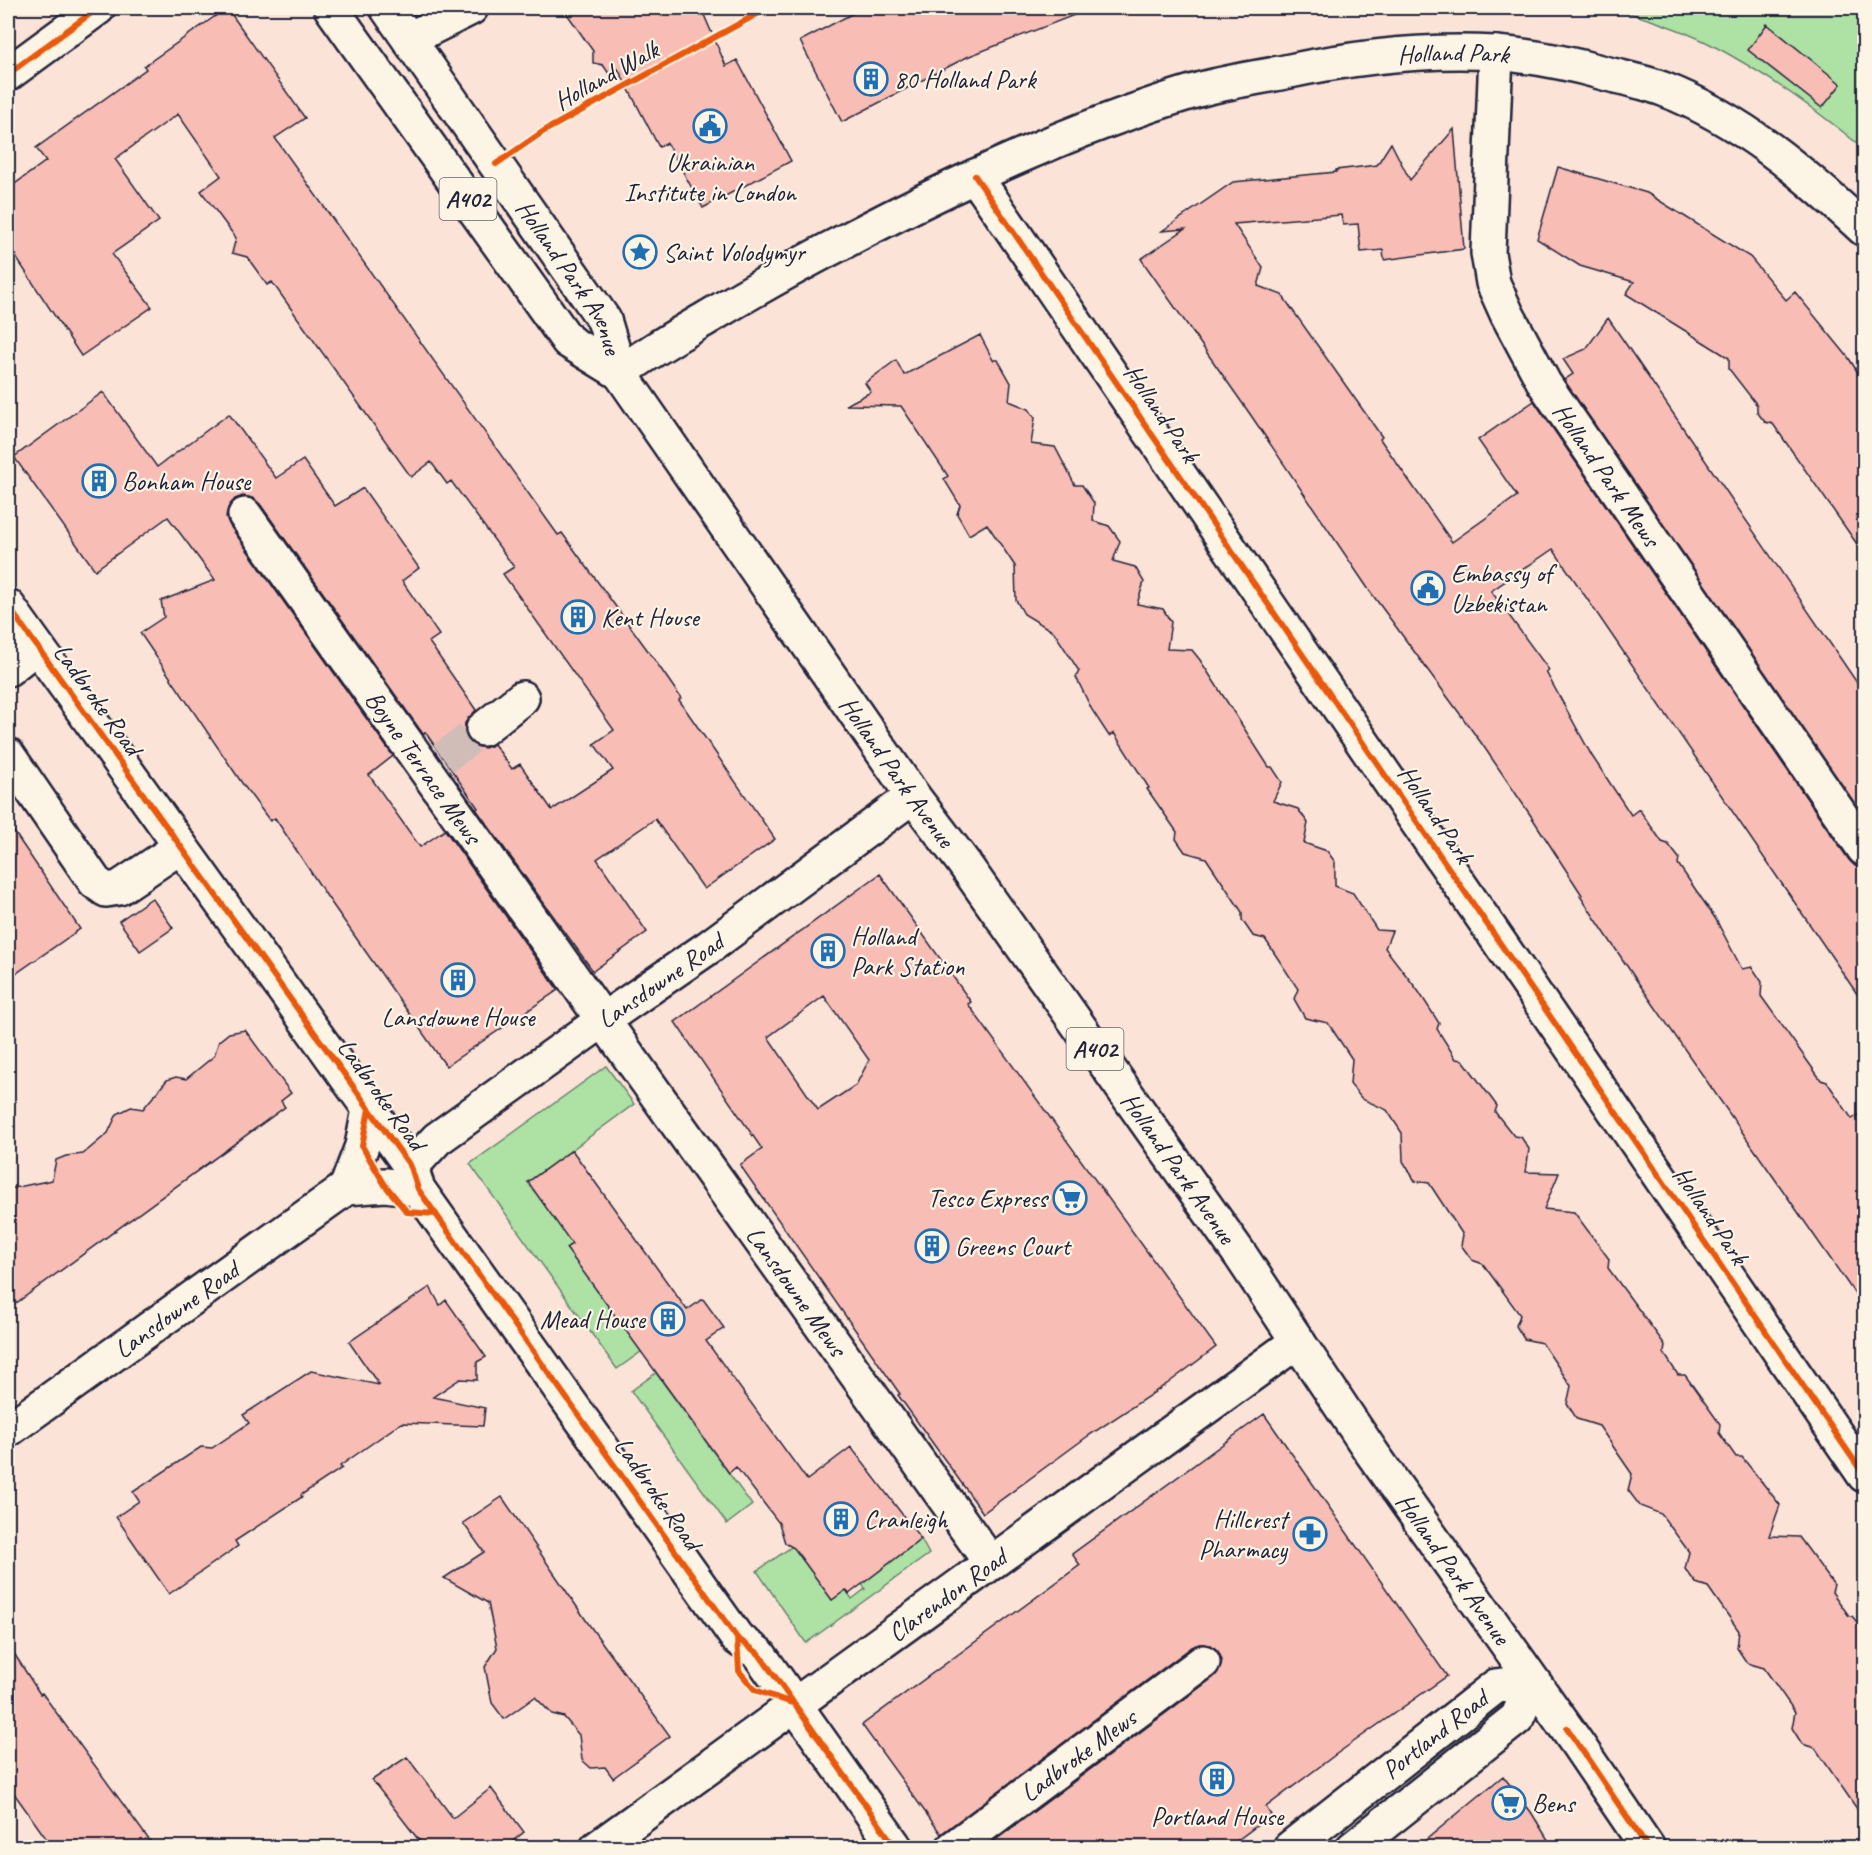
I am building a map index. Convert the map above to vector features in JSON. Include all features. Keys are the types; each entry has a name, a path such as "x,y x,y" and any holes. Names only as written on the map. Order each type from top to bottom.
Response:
{"street":[{"path":"8,74 98,8"},
{"name":"Holland Park Avenue","path":"331,8 568,341 620,373"},
{"name":"Holland Park Avenue","path":"387,8 604,320 620,373 913,796 963,862 1241,1256 1372,1453 1648,1848"},
{"path":"410,40 471,8"},
{"name":"Holland Park","path":"620,373 651,351 804,262 975,176 1066,138 1202,89 1340,61 1436,52 1496,53 1540,58 1662,89 1707,110 1760,141 1800,171 1864,229"},
{"name":"Holland Park Mews","path":"1496,53 1488,253 1493,283 1507,314 1544,383 1864,849"},
{"name":"Holland Park","path":"975,176 1864,1475"},
{"name":"Boyne Terrace Mews","path":"245,515 435,764 603,1020"},
{"name":"Ladbroke Road","path":"8,606 369,1108 415,1178 737,1638 759,1654 896,1848"},
{"path":"8,669 36,647"},
{"path":"483,729 522,698"},
{"path":"8,755 95,882 106,890 119,888 180,846"},
{"name":"Lansdowne Road","path":"415,1178 437,1139 709,947 913,796"},
{"name":"Lansdowne Mews","path":"603,1020 990,1562"},
{"path":"369,1108 362,1146 346,1188 385,1185 415,1178"},
{"name":"Lansdowne Road","path":"8,1430 346,1188"},
{"name":"Clarendon Road","path":"597,1848 1298,1341"},
{"name":"Ladbroke Mews","path":"953,1848 1203,1662"},
{"name":"Portland Road","path":"1290,1848 1496,1686 1533,1682"},
{"name":"Portland Road","path":"1353,1848 1517,1718 1533,1682"}],"green space":[{"path":"1613,8 1864,8 1864,149 1789,92 1729,54 1685,33"},
{"path":"606,1066 634,1104 528,1182 574,1242 566,1248 642,1351 617,1369 470,1164"},
{"path":"656,1373 752,1505 727,1524 631,1391"},
{"path":"921,1539 929,1554 806,1643 757,1571 800,1541 800,1556 832,1600 846,1590 852,1599 865,1589 862,1584"}],"building":[{"path":"227,8 305,118 275,138 558,535 562,533 654,659 681,698 679,700 775,839 704,889 655,819 597,859 647,932 593,971 476,809 478,808 425,732 423,734 260,504 252,498 243,496 235,499 228,508 226,517 230,526 393,756 369,775 420,847 445,830 558,990 446,1066 275,818 270,821 244,786 140,633 164,617 161,601 215,580 168,517 95,570 14,457 103,392 157,467 229,414 276,478 303,460 335,506 363,488 419,568 402,581 439,635 429,642 476,710 465,723 465,732 469,741 485,748 494,744 512,769 520,764 552,810 613,770 594,744 614,730 503,574 514,567 451,481 447,484 431,462 411,477 272,282 267,285 247,257 232,253 236,238 201,191 221,176 178,114 115,159 159,221 112,254 152,307 81,356 8,245 8,189 46,161 36,148 146,69 144,66"},
{"path":"563,8 701,8 726,66 737,60 791,161 703,208 667,143 659,147 618,69 610,75 603,65 593,63 593,51"},
{"name":"80 Holland Park","path":"863,8 1087,8 1087,10 967,57 842,122 800,41"},
{"path":"1767,24 1841,84 1822,108 1748,50"},
{"path":"1454,129 1464,249 1384,260 1383,250 1361,252 1358,224 1343,225 1341,215 1234,224 1263,268 1258,286 1282,295 1382,437 1380,439 1452,542 1517,496 1478,440 1534,401 1849,860 1855,866 1864,868 1864,1004 1553,549 1491,591 1549,670 1546,672 1592,756 1631,815 1639,809 1662,842 1668,844 1679,858 1678,864 1715,918 1742,969 1752,967 1762,982 1761,996 1821,1080 1827,1082 1852,1119 1864,1111 1864,1307 1635,978 1482,744 1369,590 1250,414 1141,259 1185,229 1162,231 1233,182 1336,172 1336,170 1377,165 1391,143 1410,180"},
{"path":"1558,167 1647,193 1750,257 1786,300 1795,292 1848,357 1864,382 1864,554 1773,424 1765,422 1757,412 1757,405 1729,369 1729,358 1626,294 1634,282 1580,266 1537,239"},
{"path":"1608,318 1864,693 1864,817 1564,380 1573,374 1563,359 1586,349"},
{"path":"980,335 993,360 998,360 1011,383 1009,401 1029,409 1035,418 1031,444 1055,447 1075,485 1082,485 1094,503 1093,521 1109,526 1120,541 1113,561 1135,567 1144,582 1137,604 1163,609 1171,622 1167,649 1192,650 1200,660 1269,767 1272,767 1282,782 1273,801 1298,809 1308,823 1304,843 1327,851 1335,862 1335,886 1353,893 1377,930 1392,931 1385,948 1419,992 1439,1023 1437,1029 1456,1059 1463,1060 1497,1106 1495,1112 1514,1136 1521,1137 1529,1149 1526,1172 1559,1173 1544,1209 1574,1212 1609,1259 1608,1268 1665,1345 1664,1353 1678,1375 1685,1375 1720,1424 1719,1433 1736,1457 1742,1457 1780,1505 1769,1536 1799,1537 1834,1585 1832,1592 1849,1616 1852,1616 1861,1627 1860,1635 1864,1641 1864,1819 1815,1748 1802,1744 1792,1728 1795,1712 1764,1668 1747,1663 1737,1648 1739,1631 1708,1587 1696,1583 1685,1569 1689,1552 1661,1514 1640,1506 1628,1490 1632,1474 1599,1426 1577,1419 1567,1404 1571,1386 1542,1343 1524,1339 1516,1326 1520,1315 1483,1264 1472,1260 1461,1245 1463,1235 1429,1183 1415,1181 1403,1161 1402,1133 1387,1110 1362,1099 1350,1084 1352,1059 1328,1023 1305,1018 1294,999 1298,989 1265,939 1253,936 1242,920 1242,912 1206,858 1185,852 1176,839 1177,832 1147,789 1149,788 1114,733 1109,736 1092,710 1076,677 1079,671 1054,632 1024,614 1016,600 1015,566 987,524 969,535 957,514 960,505 944,479 948,476 901,406 846,405 871,392 865,383 896,360 904,375"},
{"path":"8,823 80,929 8,979"},
{"path":"880,874 971,1002 968,1004 1216,1347 983,1513 898,1395 900,1394 740,1165 762,1149 675,1022","holes":["824,996 869,1060 856,1085 818,1110 768,1037"]},
{"path":"152,898 173,928 140,951 119,921"},
{"path":"245,1030 291,1093 281,1101 285,1107 8,1309 8,1189 52,1180 56,1160 83,1154 108,1133 117,1114 131,1107 143,1109 167,1080 176,1077 186,1079 214,1056 219,1041 229,1033"},
{"path":"572,1150 687,1310 703,1299 724,1328 706,1341 807,1480 851,1447 921,1539 849,1594 846,1590 832,1600 794,1548 785,1543 779,1523 736,1467 729,1473 566,1248 572,1244 528,1182"},
{"path":"430,1287 440,1305 446,1300 486,1357 477,1362 477,1380 460,1379 433,1397 485,1408 483,1426 401,1423 340,1466 342,1468 301,1495 302,1497 235,1541 238,1546 169,1594 116,1517 139,1501 133,1492 201,1447 212,1448 249,1423 243,1415 311,1371 379,1385 349,1342"},
{"path":"1264,1414 1447,1676 1266,1807 1271,1815 1227,1848 985,1848 1214,1677 1220,1669 1222,1660 1218,1651 1211,1645 1200,1644 1192,1647 941,1834 862,1725 1080,1565 1072,1554"},
{"path":"502,1497 590,1626 670,1736 613,1778 605,1767 591,1768 582,1760 579,1735 564,1717 552,1714 535,1697 504,1719 492,1703 485,1667 497,1648 488,1603 444,1578 484,1552 463,1523"},
{"path":"8,1644 40,1694 42,1693 155,1848 53,1848 8,1785"},
{"path":"407,1757 453,1818 491,1788 524,1832 504,1848 415,1848 421,1843 372,1780"},
{"path":"1503,1776 1531,1812 1553,1848 1416,1848"}],"tunnel":[{"path":"443,758 483,729"}],"cycle path":[{"path":"8,74 98,8"},
{"name":"Holland Walk","path":"496,164 544,131 768,8"},
{"path":"975,176 1864,1475"},
{"path":"8,606 411,1167 418,1189 737,1638 759,1654 896,1848"},
{"path":"369,1109 362,1146 385,1185 407,1212 436,1214"},
{"path":"737,1638 739,1671 755,1690 795,1704"},
{"path":"1567,1728 1648,1848"}],"place":[{"name":"80 Holland Park","path":"871,79"},
{"name":"Ukrainian Institute in London","path":"710,126"},
{"name":"Saint Volodymyr","path":"640,252"},
{"name":"Bonham House","path":"99,481"},
{"name":"Embassy of Uzbekistan","path":"1428,588"},
{"name":"Kent House","path":"578,617"},
{"name":"Holland Park Station","path":"828,951"},
{"name":"Lansdowne House","path":"458,980"},
{"name":"Tesco Express","path":"1070,1198"},
{"name":"Greens Court","path":"932,1246"},
{"name":"Mead House","path":"668,1319"},
{"name":"Cranleigh","path":"841,1519"},
{"name":"Hillcrest Pharmacy","path":"1310,1534"},
{"name":"Portland House","path":"1217,1779"},
{"name":"Bens","path":"1509,1803"}]}
